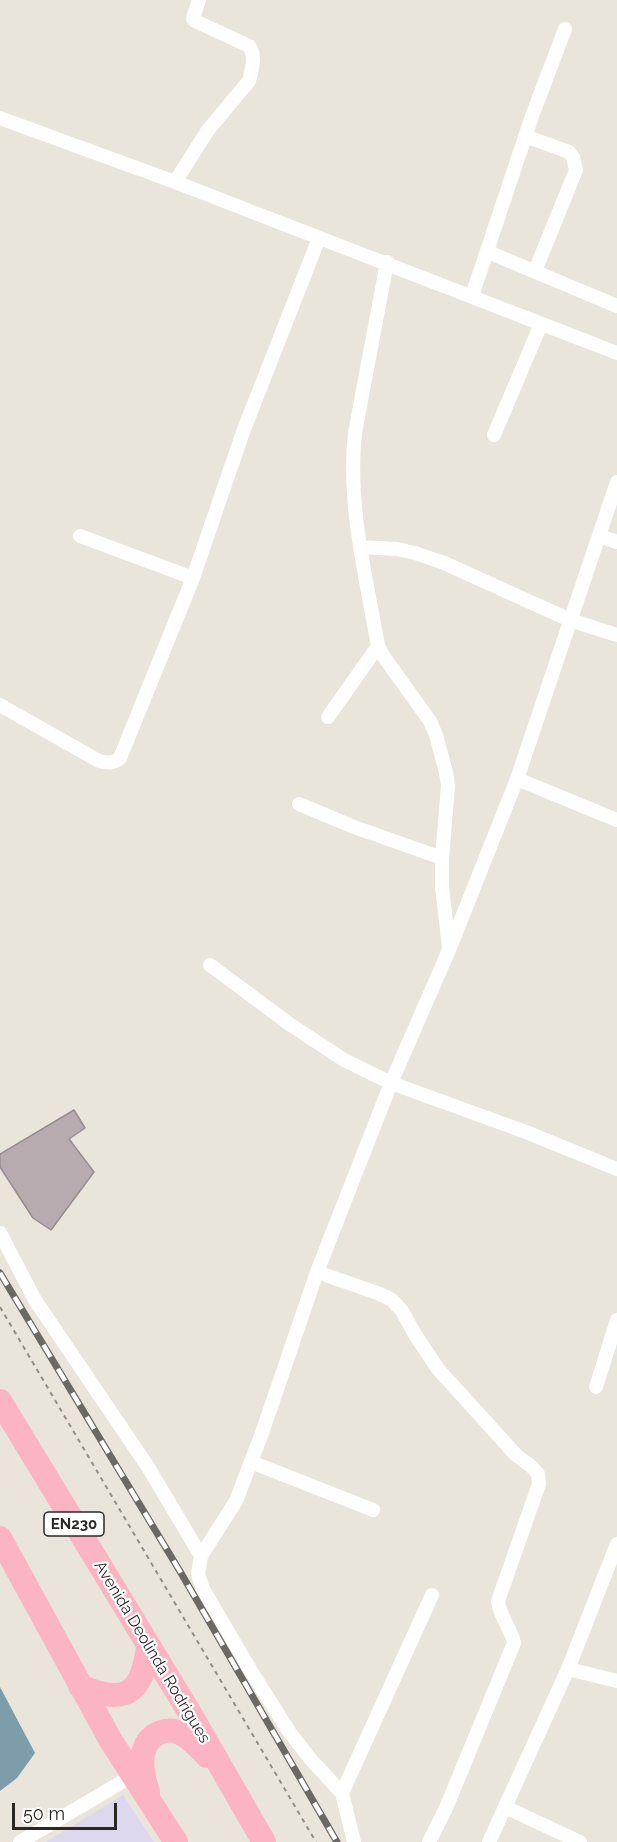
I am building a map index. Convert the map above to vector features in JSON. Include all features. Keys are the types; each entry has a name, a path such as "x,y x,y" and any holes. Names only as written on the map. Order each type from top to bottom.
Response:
{"highway":[{"name":"Avenida Deolinda Rodrigues","path":"0,1401 191,1715 264,1842"},
{"path":"0,1538 80,1686 132,1776 176,1842"},
{"path":"80,1686 109,1696 119,1696 129,1692 138,1684 143,1675 148,1646"},
{"path":"154,1809 141,1762 149,1739 159,1732 177,1732 190,1740 222,1770"}],"street":[{"path":"175,182 208,130 249,81 252,72 252,48 195,21 193,18 199,0"},
{"path":"472,296 525,136 566,29"},
{"path":"0,118 387,262 617,353"},
{"path":"525,136 569,152 573,156 576,170 535,271"},
{"path":"0,705 99,761 116,762 125,750 194,578 243,432 319,238"},
{"path":"488,252 617,306"},
{"path":"387,262 355,433 352,459 353,486 378,646 430,721 436,735 448,786 442,887 449,950"},
{"path":"494,435 541,324"},
{"path":"354,1842 342,1793 290,1733 203,1589 198,1574 201,1556 236,1501 317,1272 517,779 617,482"},
{"path":"80,536 194,578"},
{"path":"599,536 617,542"},
{"path":"361,547 397,549 415,553 444,563 570,620 617,635"},
{"path":"328,717 378,646"},
{"path":"517,779 617,819"},
{"path":"299,804 354,827 442,858"},
{"path":"210,965 288,1023 344,1060 392,1083 526,1132 617,1169"},
{"path":"0,1233 35,1300 148,1467 201,1556"},
{"path":"317,1272 392,1300 402,1311 438,1369 516,1455 538,1474 539,1484 498,1601 499,1613 512,1632 514,1643 446,1808 429,1842"},
{"path":"596,1387 617,1320"},
{"path":"251,1462 373,1510"},
{"path":"489,1842 568,1669 617,1544"},
{"path":"342,1793 432,1594"},
{"path":"568,1669 617,1681"},
{"path":"20,1842 132,1776"},
{"path":"505,1807 580,1842"}],"path":[{"path":"0,1307 316,1842"}],"shaded area":[{"path":"123,1795 154,1842 46,1842"}],"water":[{"path":"0,1687 35,1753 17,1778 0,1791"}],"building":[{"path":"74,1110 85,1128 69,1139 94,1172 51,1230 33,1218 0,1167 0,1154"}],"railway":[{"path":"0,1273 181,1573 337,1842"}]}
